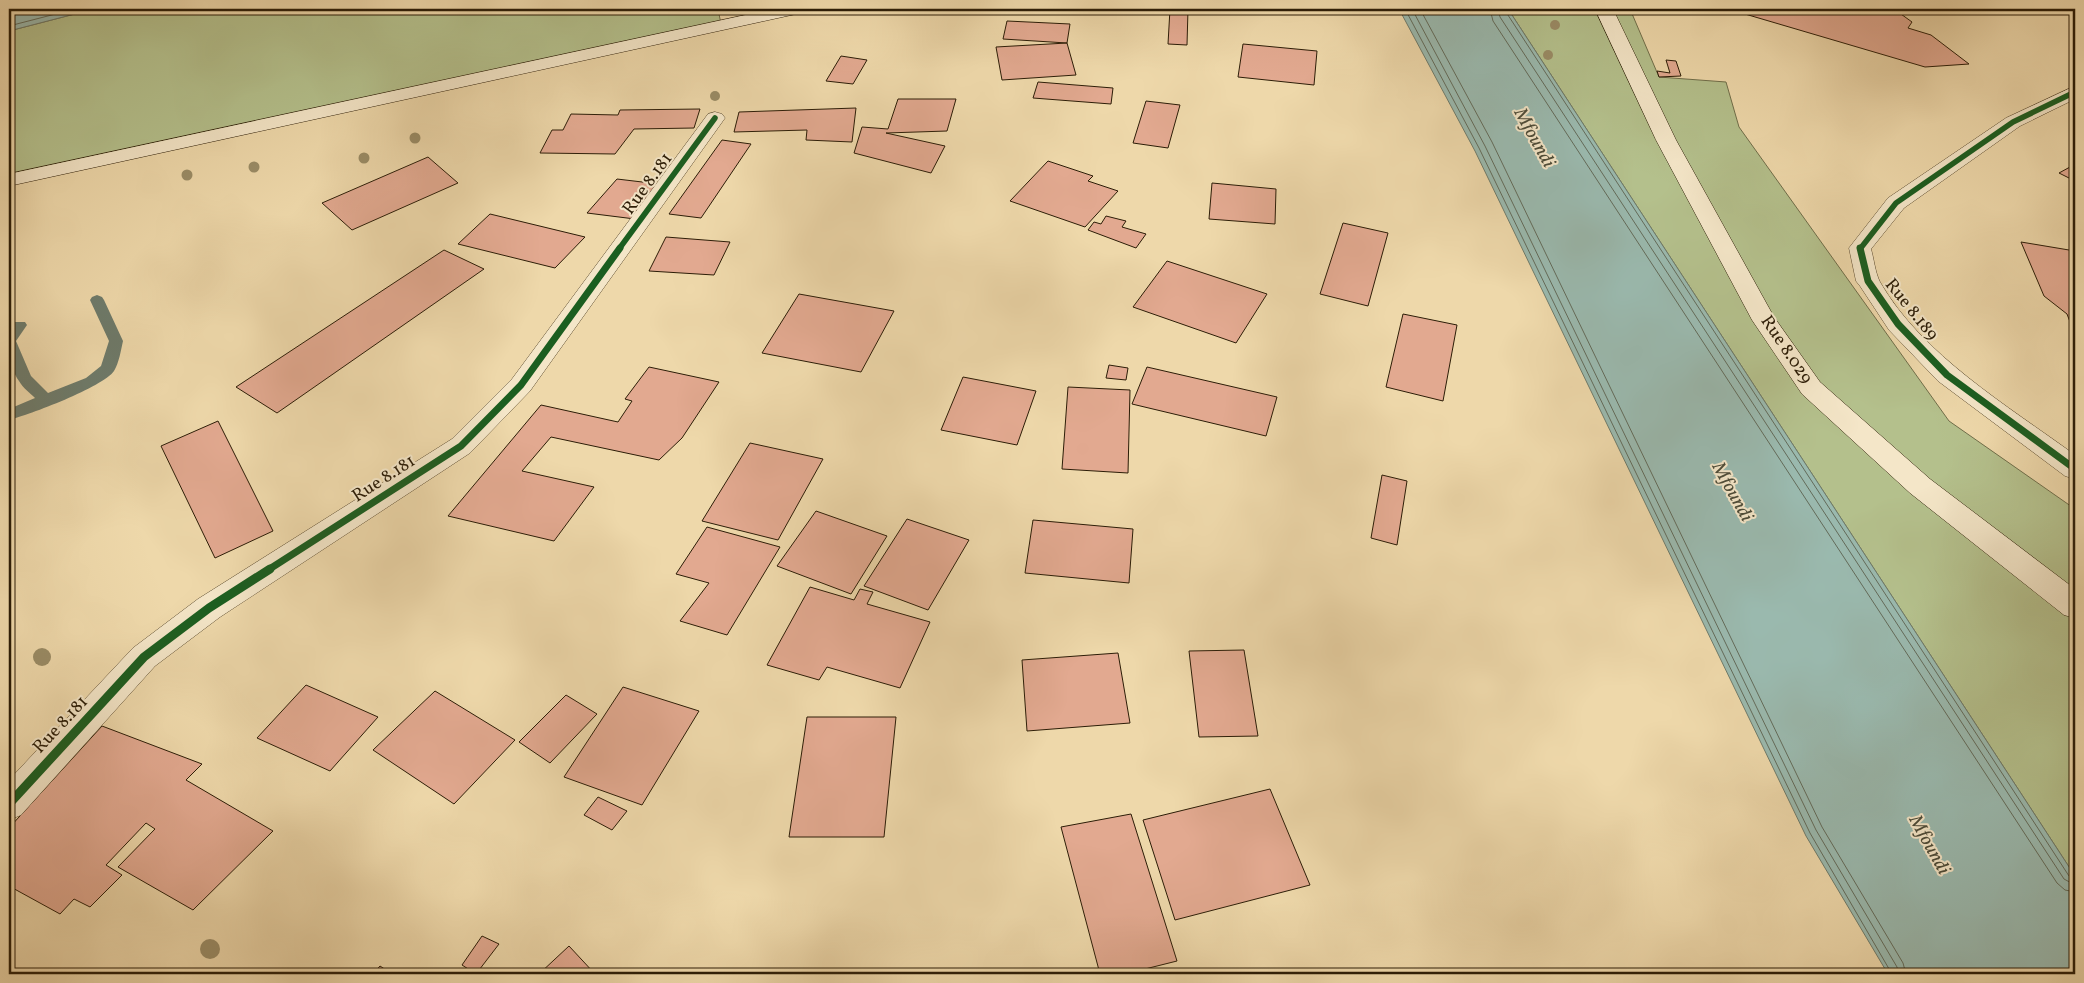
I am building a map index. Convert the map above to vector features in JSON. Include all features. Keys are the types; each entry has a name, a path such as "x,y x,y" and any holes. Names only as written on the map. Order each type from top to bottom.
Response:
{"main road":[{"path":"9,180 796,9"},
{"name":"Rue 8.029","path":"1604,9 1666,140 1764,320 1811,388 1920,486 2075,606"},
{"name":"Rue 8.189","path":"2075,92 2013,122 1896,203 1860,248 1868,281 1898,324 1947,375 2075,469"},
{"name":"Rue 8.181","path":"9,804 144,657 210,608 461,446 522,385 716,118"}],"green space":[{"path":"94,9 718,9 721,24 9,180 9,31"},
{"path":"1508,9 1630,9 1659,77 1726,82 1739,127 1949,421 2075,509 2075,876"}],"water":[{"path":"9,9 94,9 9,31"},
{"name":"Mfoundi","path":"1399,9 1508,9 2075,876 2075,974 1888,974 1806,836 1475,151"}],"building":[{"path":"1170,9 1188,9 1187,45 1168,44"},
{"path":"1728,9 1894,9 1912,22 1908,28 1931,35 1969,64 1925,67"},
{"path":"1007,21 1070,24 1067,43 1003,39"},
{"path":"1067,43 1076,75 1002,80 996,47"},
{"path":"1243,44 1317,51 1314,85 1238,77"},
{"path":"841,56 867,60 853,84 826,81"},
{"path":"1666,60 1676,61 1681,76 1659,77 1657,71 1670,73"},
{"path":"1038,82 1113,88 1111,104 1033,98"},
{"path":"898,99 956,99 947,131 886,133 945,146 931,173 854,153 862,127 888,129"},
{"path":"1146,101 1180,105 1168,148 1133,143"},
{"path":"856,108 852,142 806,140 807,130 734,132 739,112"},
{"path":"700,109 694,128 634,129 615,154 540,153 552,130 563,130 571,114 618,115 620,110"},
{"path":"722,140 751,144 701,218 669,214"},
{"path":"428,157 458,183 352,230 322,203"},
{"path":"1048,161 1093,176 1088,181 1118,191 1085,227 1010,201"},
{"path":"2070,167 2075,170 2075,181 2059,173"},
{"path":"617,179 659,184 635,219 587,213"},
{"path":"1212,183 1276,189 1275,224 1209,219"},
{"path":"490,214 585,237 555,268 458,244"},
{"path":"1106,216 1126,221 1122,227 1146,234 1136,248 1088,230 1094,222 1101,224"},
{"path":"1343,223 1388,233 1368,306 1320,294"},
{"path":"666,237 730,242 714,275 649,271"},
{"path":"2021,242 2075,251 2075,335 2067,314 2044,296"},
{"path":"444,250 484,269 277,413 236,387"},
{"path":"1167,261 1267,294 1236,343 1133,307"},
{"path":"799,294 894,311 861,372 762,353"},
{"path":"1403,314 1457,325 1443,401 1386,387"},
{"path":"1109,365 1128,368 1126,380 1106,378"},
{"path":"649,367 719,382 682,438 659,460 551,437 522,471 594,487 554,541 448,516 541,405 618,422 632,401 625,399"},
{"path":"1147,367 1277,397 1266,436 1132,404"},
{"path":"963,377 1036,391 1017,445 941,430"},
{"path":"1068,387 1130,390 1128,473 1062,469"},
{"path":"218,421 273,531 215,558 161,446"},
{"path":"750,443 823,459 778,540 702,521"},
{"path":"1382,475 1407,481 1397,545 1371,538"},
{"path":"816,511 887,536 851,594 777,566"},
{"path":"907,519 969,540 928,610 864,586"},
{"path":"1033,520 1133,529 1129,583 1025,573"},
{"path":"707,527 780,547 727,635 680,621 709,583 676,574"},
{"path":"810,587 854,600 860,589 873,592 867,604 930,622 900,688 827,667 819,680 767,665"},
{"path":"1244,650 1258,736 1199,737 1189,651"},
{"path":"1118,653 1130,723 1027,731 1022,660"},
{"path":"306,685 378,717 330,771 257,738"},
{"path":"623,687 699,711 642,805 564,777"},
{"path":"435,691 515,740 454,804 373,750"},
{"path":"566,695 597,714 550,763 519,742"},
{"path":"807,717 896,717 884,837 789,837"},
{"path":"102,726 202,764 186,780 273,831 193,910 118,867 155,829 146,823 106,865 122,875 90,907 74,899 60,914 9,886 9,828"},
{"path":"1270,789 1310,885 1175,920 1143,820"},
{"path":"598,797 627,811 612,830 584,815"},
{"path":"1131,814 1177,961 1125,974 1100,974 1061,827"},
{"path":"482,936 499,944 476,974 462,965"},
{"path":"569,946 595,974 539,974"},
{"path":"380,966 392,974 373,974"}],"waterway":[{"path":"46,400 91,382 108,369 116,341 97,300"},
{"path":"9,340 20,325"},
{"path":"9,342 25,379 46,400"},
{"path":"9,415 46,400"}],"cycle path":[{"path":"2075,92 2013,122 1896,203 1860,248 1868,281 1898,324 1947,375 2075,469"},
{"path":"9,804 144,657 209,608 461,446 521,385 715,118"}]}
